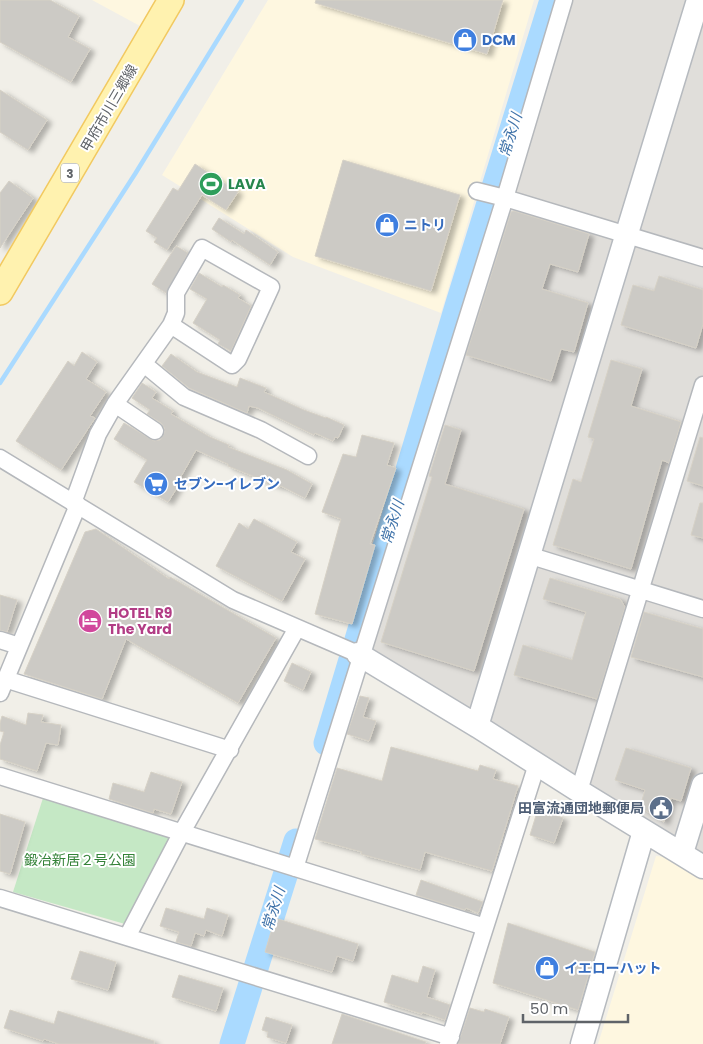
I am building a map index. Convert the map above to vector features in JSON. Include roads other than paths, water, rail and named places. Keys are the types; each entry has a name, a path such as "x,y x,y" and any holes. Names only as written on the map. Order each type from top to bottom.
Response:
{"main road":[{"name":"甲府市川三郷線","path":"0,292 171,0"}],"street":[{"path":"289,866 354,652 505,198 564,0"},
{"path":"477,726 698,0"},
{"path":"477,191 703,258"},
{"path":"172,326 232,365 238,359 271,287 202,248 176,293 176,313 172,326 115,404 98,434 76,504 3,686 230,750"},
{"path":"144,364 184,397 260,430 308,456"},
{"path":"579,791 639,589 703,385"},
{"path":"115,404 154,431"},
{"path":"0,458 233,600 354,652 703,866"},
{"path":"528,556 703,609"},
{"path":"127,937 182,832 230,750 297,628"},
{"path":"0,640 19,646"},
{"path":"0,898 246,973 450,1040 537,764"},
{"path":"0,776 486,927"},
{"path":"682,853 703,785"},
{"path":"582,1044 644,831"}],"waterway":[{"path":"0,383 135,174 242,0"},
{"name":"常永川","path":"326,743 458,303 552,0"},
{"name":"常永川","path":"232,1044 296,841"}],"place":[{"name":"DCM","path":"465,40"},
{"name":"LAVA","path":"211,184"},
{"name":"ニトリ","path":"387,225"},
{"name":"セブン-イレブン","path":"156,484"},
{"name":"HOTEL R9 The Yard","path":"90,621"},
{"name":"田富流通団地郵便局","path":"661,808"},
{"name":"イエローハット","path":"547,968"}],"park label":[{"name":"鍛冶新居２号公園","path":"80,860"}]}
